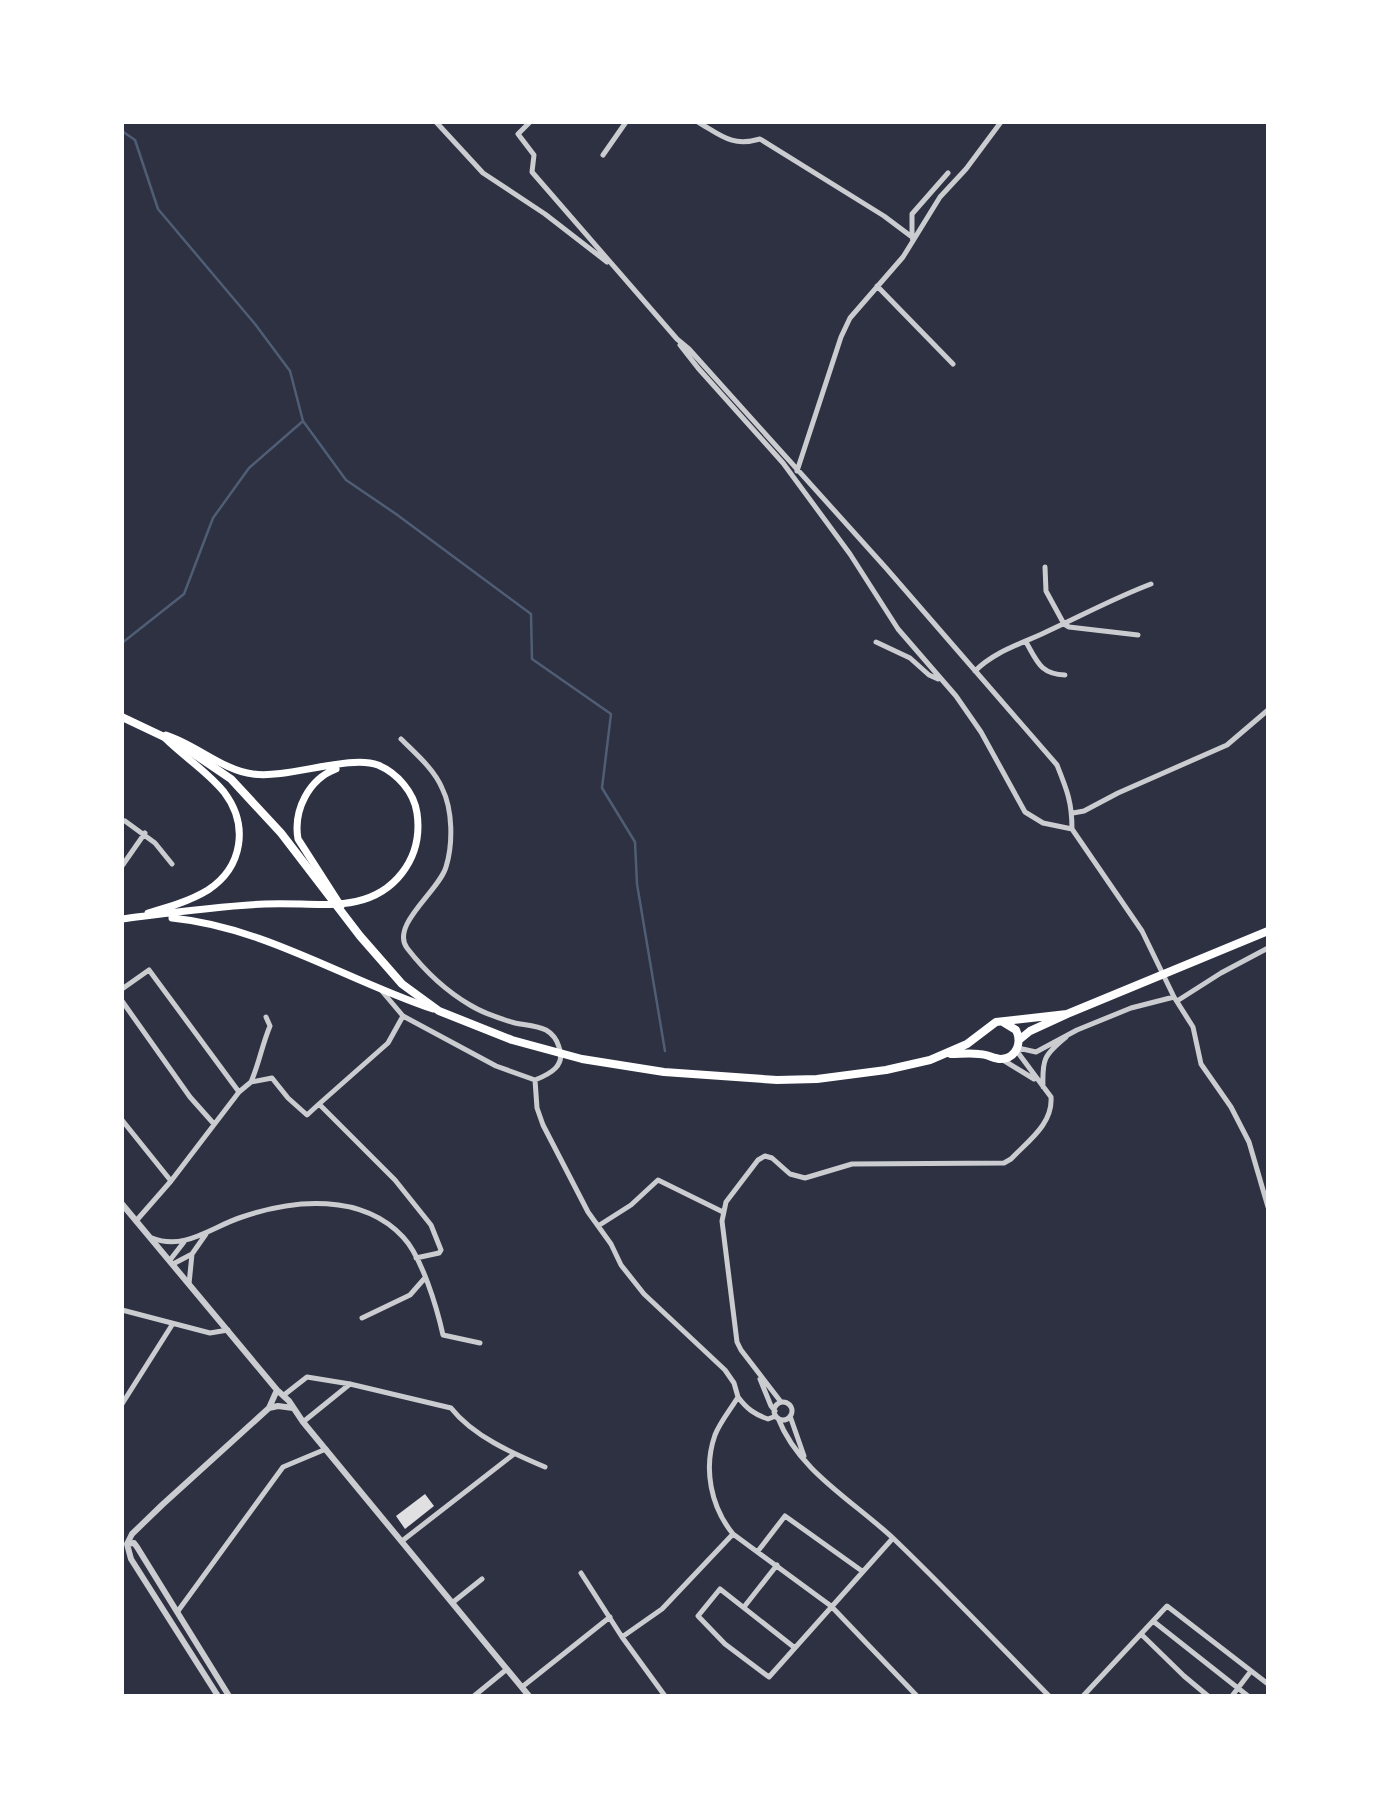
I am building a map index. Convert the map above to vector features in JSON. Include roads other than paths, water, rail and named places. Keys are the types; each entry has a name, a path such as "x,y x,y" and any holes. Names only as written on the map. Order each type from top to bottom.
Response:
{"main road":[{"path":"122,717 159,733 198,755 232,779 281,833 360,936 402,984 439,1011"},
{"path":"122,919 262,904 357,903 372,898 392,885 410,862 418,834 413,800 400,780 377,765 354,762 267,775 247,774 181,739 159,733"},
{"path":"136,917 177,905 209,889 227,873 237,855 239,844 237,818 226,795 205,771 177,751 159,733"},
{"path":"354,762 330,771 311,787 300,808 296,830 298,839 360,936"},
{"path":"157,916 198,920 255,936 381,990 542,1049 623,1066 777,1080 849,1076 886,1070 948,1054 989,1055 1001,1059 1008,1057 1030,1031 1268,931"},
{"path":"948,1054 983,1033 991,1024 1067,1014"},
{"path":"1002,1021 1016,1030 1018,1046"},
{"path":"983,1033 982,1045 989,1055"}],"street":[{"path":"436,122 483,173 545,214 613,266"},
{"path":"530,122 518,134 534,155 532,172 677,339 689,349 817,492 1057,765 1067,788 1073,813 1072,829 1142,931 1175,999 1193,1027 1201,1064 1231,1107 1249,1142 1268,1207"},
{"path":"603,155 626,122"},
{"path":"698,122 731,142 747,143 760,139 884,216 913,239"},
{"path":"797,471 841,337 850,318 903,257 940,197 966,169 1001,122"},
{"path":"913,239 912,214 948,173"},
{"path":"877,286 953,364"},
{"path":"677,339 685,354 783,463 850,554 898,629 956,696 981,732 1025,812 1032,819 1051,826 1072,829"},
{"path":"813,503 817,492"},
{"path":"1045,567 1046,591 1064,624 1069,627 1139,635"},
{"path":"975,671 986,660 1010,647 1026,642 1116,597 1151,584"},
{"path":"876,642 910,658 929,676 941,680"},
{"path":"1026,642 1041,667 1051,675 1065,675"},
{"path":"1073,813 1084,811 1227,745 1268,710"},
{"path":"381,990 403,1016 496,1066 535,1080 550,1074 560,1063 561,1053 557,1040 546,1030 509,1021 472,1006 425,970 404,945 403,932 410,918 437,887 446,868 450,844 449,808 442,787 401,739"},
{"path":"125,821 145,834 172,864"},
{"path":"122,866 145,834"},
{"path":"1018,1046 1036,1052 1071,1032 1131,1008 1175,999 1268,948"},
{"path":"122,989 149,970 239,1092"},
{"path":"122,1001 190,1097 214,1124"},
{"path":"136,1220 171,1181 239,1092 251,1082 272,1078 288,1098 307,1115 388,1043 403,1016"},
{"path":"251,1082 270,1026 266,1017"},
{"path":"1041,1085 1044,1059 1048,1051 1071,1032"},
{"path":"805,1459 790,1416 790,1406 781,1402 737,1342 723,1212 726,1202 758,1160 765,1156 772,1158 790,1174 805,1178 852,1164 1004,1163 1047,1121 1051,1112 1051,1097 1018,1046"},
{"path":"1001,1059 1041,1085"},
{"path":"535,1080 537,1108 543,1125 569,1180 611,1244 621,1265 644,1294 725,1370 734,1383 738,1397 748,1410 768,1419 777,1415 786,1419 790,1416"},
{"path":"319,1104 395,1181 431,1225 440,1245 439,1253 416,1258"},
{"path":"122,1120 171,1181"},
{"path":"598,1226 631,1205 658,1180 723,1212"},
{"path":"122,1204 277,1390 284,1395 303,1422 529,1696"},
{"path":"152,1238 167,1243 184,1242 240,1217 298,1205 337,1204 356,1208 389,1225 403,1237 416,1258 437,1309 443,1335 480,1343"},
{"path":"172,1262 191,1254 208,1232"},
{"path":"172,1262 184,1242"},
{"path":"189,1284 191,1254"},
{"path":"362,1318 410,1295 424,1279"},
{"path":"122,1310 210,1333 228,1330"},
{"path":"122,1404 172,1325"},
{"path":"758,1373 764,1393 791,1445 813,1470 893,1538 1049,1696"},
{"path":"284,1395 307,1377 350,1384 451,1408 461,1421 514,1454 545,1467"},
{"path":"303,1422 350,1384"},
{"path":"270,1408 277,1390"},
{"path":"738,1397 715,1435 711,1464 712,1498 722,1520 733,1534 831,1606 917,1696"},
{"path":"777,1415 776,1406 781,1402"},
{"path":"218,1696 126,1555 125,1545 132,1534 162,1505 270,1408 278,1405 293,1408"},
{"path":"178,1611 283,1467 326,1449"},
{"path":"402,1541 514,1454"},
{"path":"758,1551 785,1516 862,1571"},
{"path":"622,1637 662,1609 733,1534"},
{"path":"795,1648 720,1589 698,1616 725,1644 769,1678 893,1538"},
{"path":"125,1545 134,1544 137,1547 229,1696"},
{"path":"744,1607 777,1565"},
{"path":"581,1573 664,1696"},
{"path":"452,1603 482,1579"},
{"path":"1083,1696 1167,1606 1268,1684"},
{"path":"522,1688 610,1617"},
{"path":"1153,1621 1248,1696"},
{"path":"1141,1634 1209,1696"},
{"path":"474,1696 507,1669"},
{"path":"1233,1696 1251,1671"},
{"path":"207,1677 215,1673"}],"waterway":[{"path":"122,131 135,140 158,209 255,324 290,371 303,421 346,480 531,614 532,659 611,714 602,788 635,842 637,884 665,1051"},
{"path":"122,643 184,594 213,518 249,468 303,421"}]}
